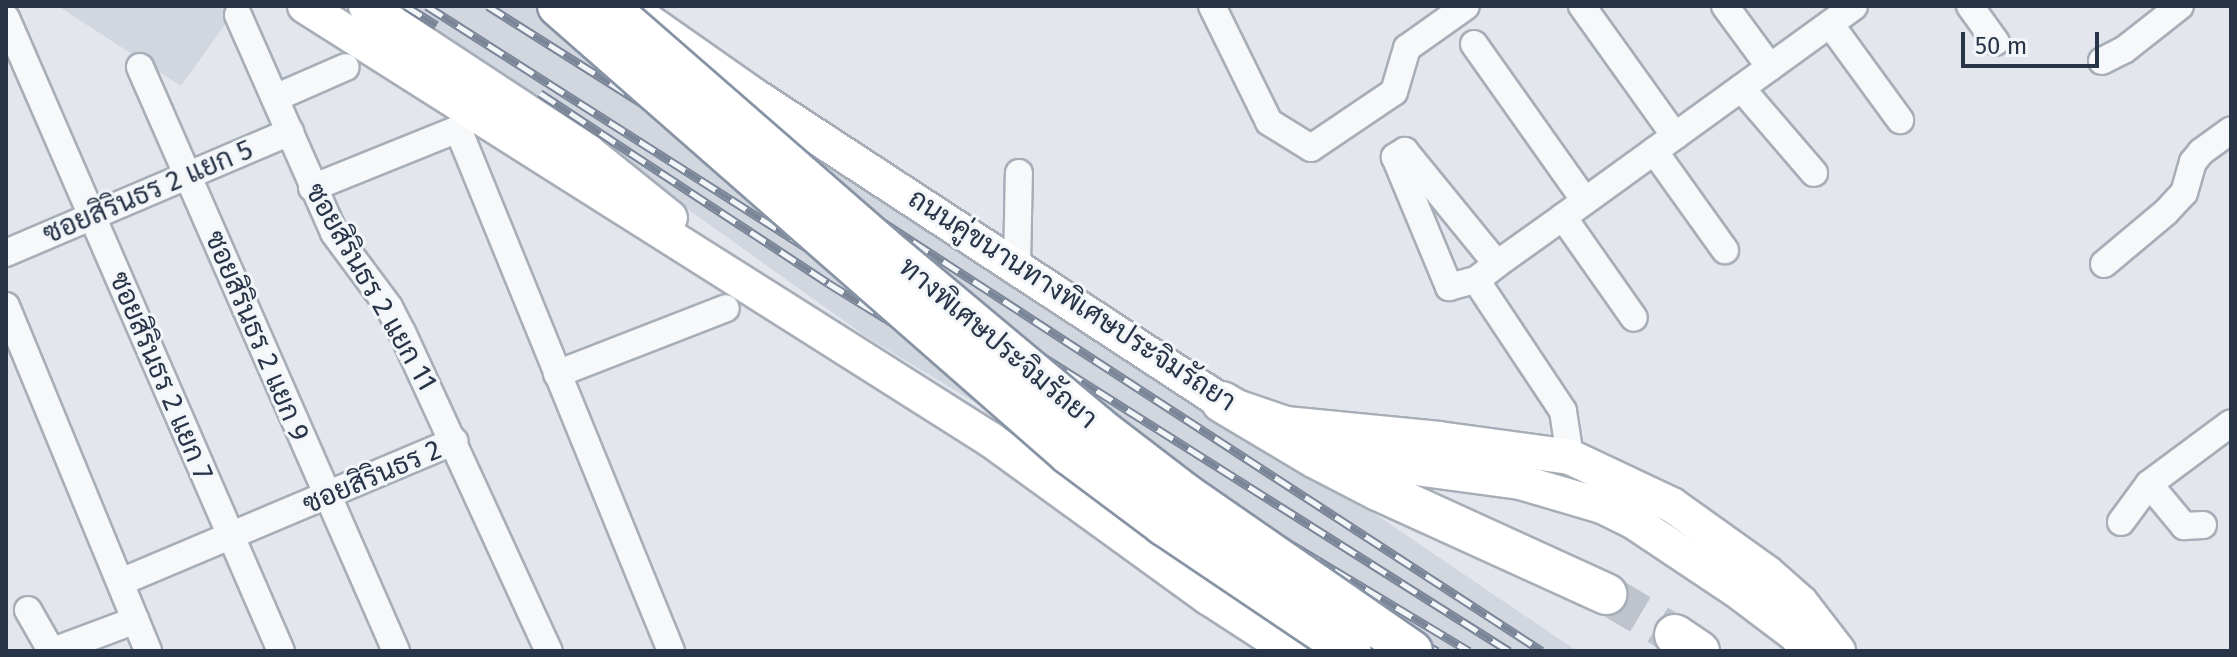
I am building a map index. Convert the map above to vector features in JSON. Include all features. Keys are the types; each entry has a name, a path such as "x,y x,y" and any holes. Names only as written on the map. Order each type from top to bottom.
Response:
{"highway":[{"name":"ทางพิเศษประจิมรัถยา","path":"558,6 1069,454 1164,525 1351,651"},
{"name":"ทางพิเศษประจิมรัถยา","path":"607,6 883,247 1098,427 1208,510 1412,651"},
{"path":"1222,402 1316,458 1378,490 1606,594"}],"main road":[{"path":"305,6 464,120 726,272 979,432 1083,503 1208,597 1291,651"},
{"path":"366,6 624,177 726,272"},
{"name":"ถนนคู่ขนานทางพิเศษประจิมรัถยา","path":"626,6 753,95 1222,402 1286,424 1570,457 1672,505 1767,573 1801,603 1838,651"},
{"path":"1286,424 1393,465 1553,489 1633,521 1768,612 1808,651"},
{"path":"1083,503 1212,575 1333,651"}],"street":[{"path":"1212,6 1269,122 1311,148 1394,92 1407,48 1466,6"},
{"path":"1582,6 1725,250"},
{"path":"1725,6 1770,67"},
{"path":"1497,264 1405,151 1395,157 1449,287 1476,280 1854,6"},
{"path":"1970,6 1996,42"},
{"path":"2102,61 2124,50 2180,6"},
{"name":"ซอยสิรินธร 2 แยก 11","path":"238,15 312,188 340,244 389,307 454,441"},
{"name":"ซอยสิรินธร 2 แยก 7","path":"6,18 281,651"},
{"path":"1830,24 1900,120"},
{"path":"1474,44 1585,201"},
{"name":"ซอยสิรินธร 2 แยก 9","path":"140,67 396,651"},
{"path":"275,98 346,67"},
{"path":"1741,88 1814,173"},
{"path":"312,188 464,120 557,374 671,651"},
{"path":"2104,264 2166,212 2184,193 2193,162 2201,152 2231,130"},
{"name":"ซอยสิรินธร 2 แยก 5","path":"6,253 290,132"},
{"path":"1017,265 1019,173"},
{"path":"1563,217 1634,318"},
{"path":"1476,280 1563,411 1570,457"},
{"path":"6,306 148,651"},
{"path":"557,374 726,308"},
{"path":"2121,522 2149,484 2231,423"},
{"name":"ซอยสิรินธร 2","path":"121,582 454,441 549,651"},
{"path":"2149,484 2184,526 2203,525"},
{"path":"28,610 48,645 56,650 136,620"}],"shaded area":[{"path":"58,6 238,6 181,86"},
{"path":"382,6 609,6 1160,368 1577,651 1381,651 1308,603 868,338 640,175"}],"tunnel":[{"path":"1606,594 1675,635"}],"railway":[{"path":"406,6 436,25"},
{"path":"427,6 964,348 1469,651"},
{"path":"488,6 1509,651"},
{"path":"551,6 1542,651"},
{"path":"540,93 828,283 1145,479 1437,651"}]}
